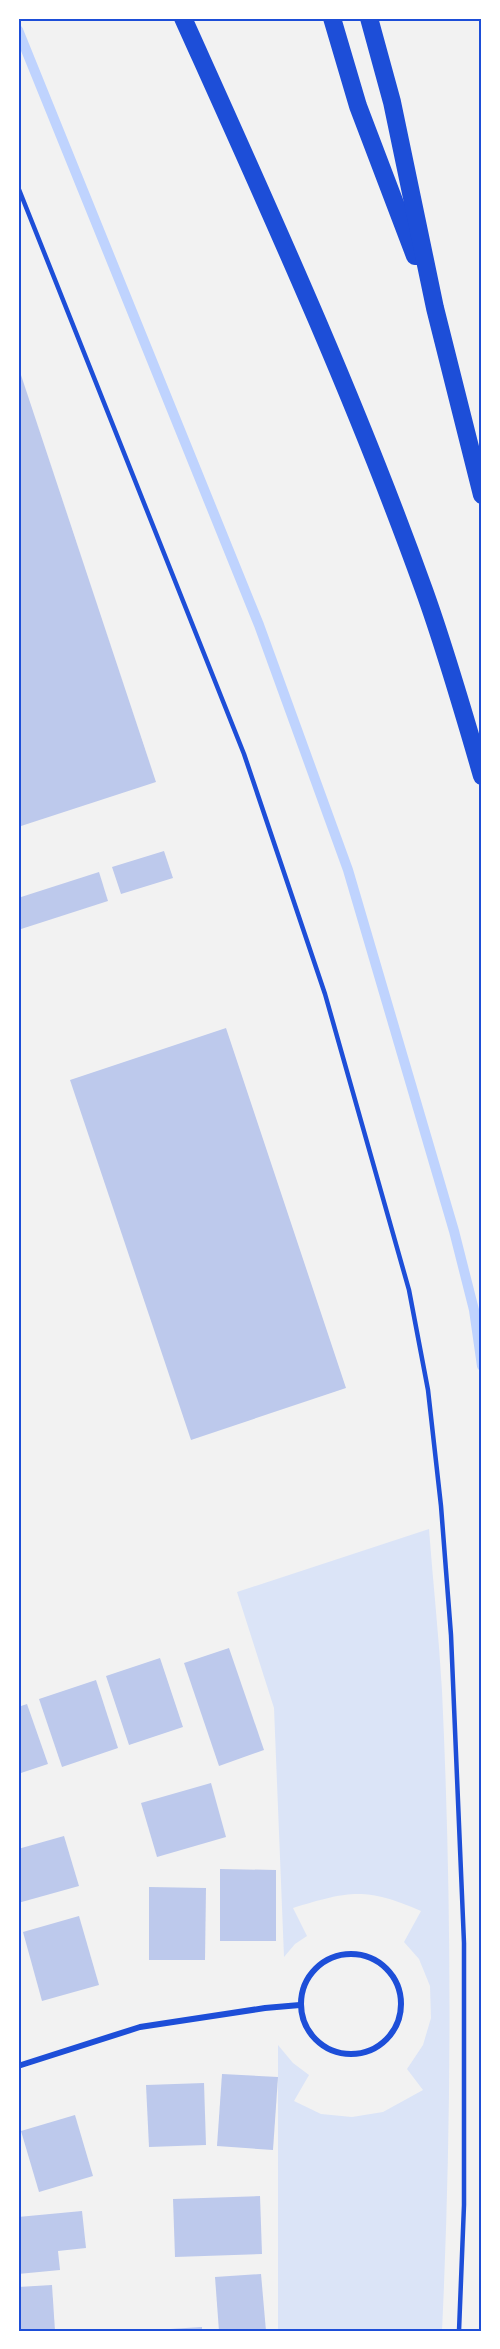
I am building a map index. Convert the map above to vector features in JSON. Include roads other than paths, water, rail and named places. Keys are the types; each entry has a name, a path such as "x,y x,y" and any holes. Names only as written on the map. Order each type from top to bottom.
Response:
{"highway":[{"path":"183,18 290,256 348,392 424,591 482,776"},
{"path":"332,18 358,106 435,308"},
{"path":"369,18 392,102 435,308 482,495"}],"street":[{"path":"354,1954 378,1962 395,1980 401,1996 400,2012 390,2035 371,2050 355,2054 339,2053 323,2047 311,2036 303,2022 300,2006 302,1989 310,1974 322,1962 337,1955 354,1954"},
{"path":"18,2066 140,2027 265,2008 300,2006"}],"lane":[{"path":"18,187 244,754 326,994 409,1290 428,1390 441,1506 451,1635 464,1954 464,2205 459,2331"}],"waterway":[{"path":"18,30 259,625 348,870 454,1231 474,1310 482,1366"}]}
